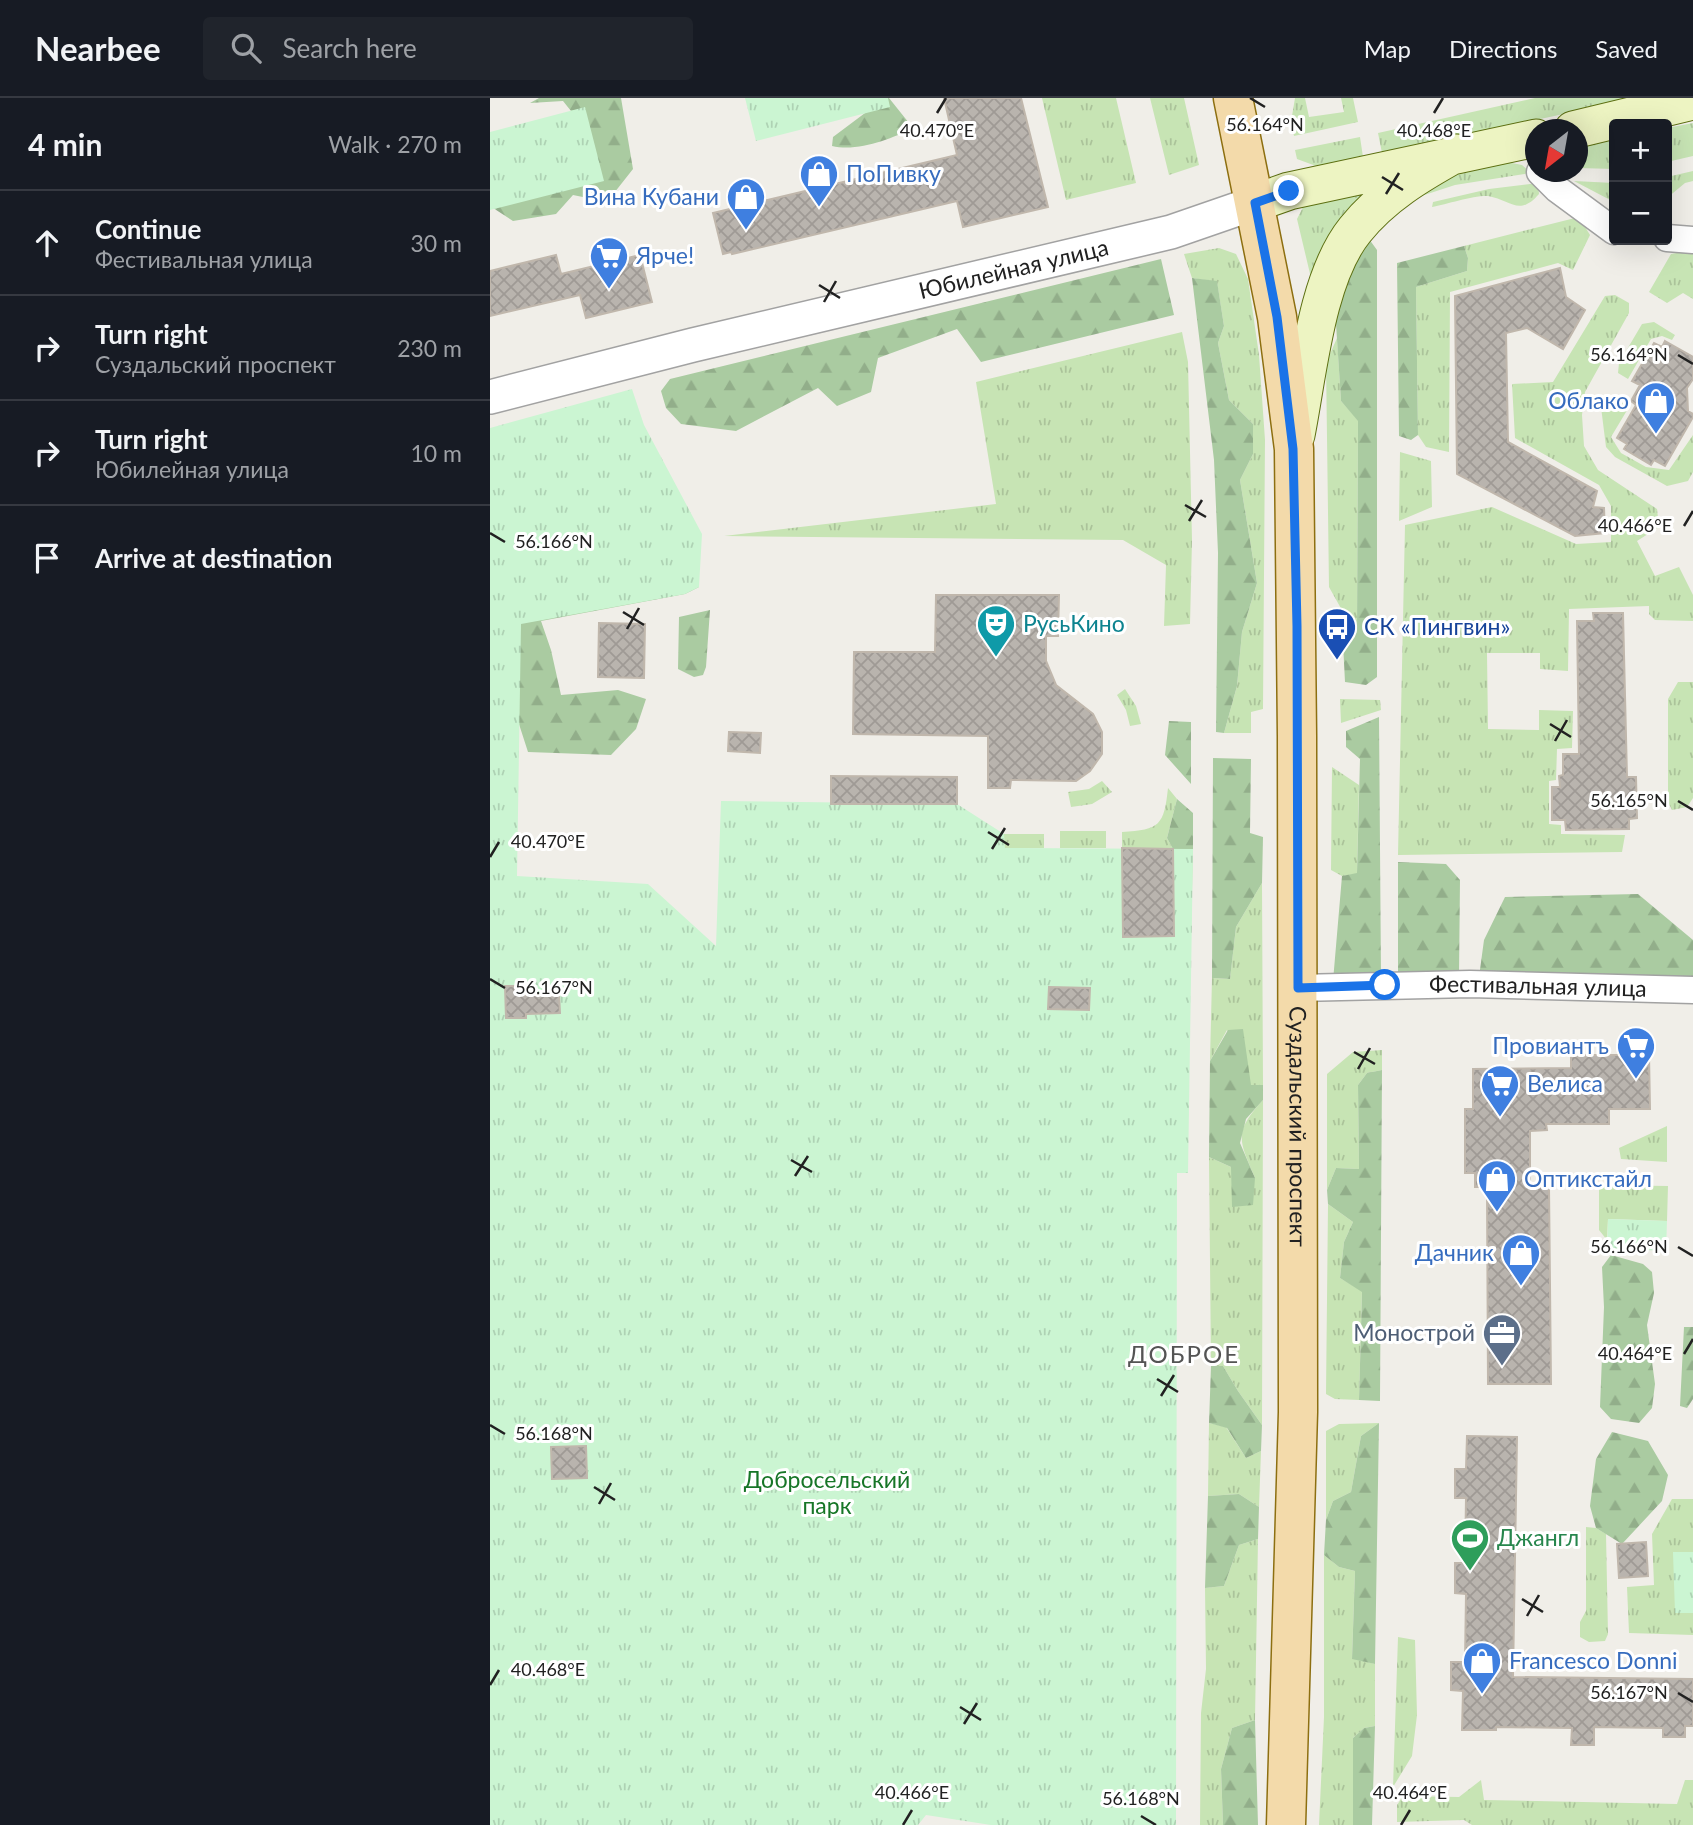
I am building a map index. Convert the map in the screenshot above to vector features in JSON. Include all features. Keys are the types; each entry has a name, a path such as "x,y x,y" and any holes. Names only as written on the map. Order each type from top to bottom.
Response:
{"main road":[{"path":"1588,126 1693,101"},
{"name":"Суздальский проспект","path":"1238,105 1277,317 1293,449 1297,646 1298,1412 1286,1825"},
{"name":"Юбилейная улица","path":"1255,203 1289,191 1457,153 1525,152"},
{"path":"1293,449 1320,314 1332,269 1354,231 1382,202 1415,177 1457,153"}],"street":[{"path":"1548,182 1609,227"},
{"name":"Юбилейная улица","path":"490,397 693,345 1171,232 1255,203"},
{"path":"1672,238 1693,240"},
{"name":"Фестивальная улица","path":"1298,988 1470,984 1693,990"}],"green space":[{"path":"539,98 621,98 633,169 607,202 573,195 556,214 513,221 490,206 575,116 563,101 530,103"},
{"path":"745,98 888,98 890,107 756,141"},
{"path":"873,98 889,98 913,128 863,146 832,146 833,137 877,104"},
{"path":"1042,98 1116,98 1136,183 1066,200"},
{"path":"1150,98 1184,98 1199,165 1169,175"},
{"path":"1295,98 1305,98 1309,117 1344,112 1341,98 1353,98 1358,122 1294,136 1291,122"},
{"path":"1535,98 1638,98 1540,119 1525,119 1525,122 1382,153 1378,133"},
{"path":"585,107 604,181 490,210 490,132"},
{"path":"1693,123 1693,156 1672,161 1672,127"},
{"path":"1360,137 1363,157 1316,166 1297,159 1295,150"},
{"path":"1609,141 1609,169 1588,168 1588,146"},
{"path":"1507,162 1522,165 1525,174 1455,185 1406,201 1431,180 1475,167"},
{"path":"1693,171 1693,181 1685,183 1672,194 1672,176"},
{"path":"1576,182 1609,183 1609,199"},
{"path":"1538,183 1539,194 1526,205 1515,205 1482,196 1432,207 1433,202 1489,189"},
{"path":"1369,188 1316,299 1297,219 1303,207"},
{"path":"1579,217 1590,235 1573,270 1558,263 1450,292 1449,452 1426,447 1418,435 1416,287 1467,271 1468,258 1464,246"},
{"path":"1369,239 1377,250 1377,677 1366,685 1345,682 1343,643 1357,632 1358,421 1341,401 1334,293"},
{"path":"1464,246 1468,258 1467,271 1416,287 1418,435 1411,440 1399,436 1397,263"},
{"path":"1219,248 1236,254 1248,279 1259,355 1265,440 1263,709 1251,712 1251,733 1224,733 1237,686 1242,632 1257,583 1240,480 1253,454 1253,424 1229,400 1218,343 1224,326 1217,282 1192,278 1184,254"},
{"path":"1693,250 1693,299 1683,293 1667,303 1649,292 1671,254"},
{"path":"1161,259 1174,315 981,362 957,329 878,358 871,392 837,406 818,388 736,431 681,424 666,408 661,391 670,379"},
{"path":"1192,278 1217,281 1224,326 1218,343 1229,400 1253,424 1253,454 1240,480 1257,583 1242,632 1237,686 1224,733 1216,732 1218,553 1214,460"},
{"path":"1615,295 1629,303 1629,313 1585,392 1582,415 1584,446 1598,470 1657,509 1659,527 1637,541 1655,576 1679,567 1693,595 1693,621 1655,620 1649,614 1649,606 1569,609 1568,671 1540,669 1540,653 1487,653 1488,729 1539,730 1539,710 1573,711 1572,748 1557,749 1556,780 1549,781 1549,824 1561,825 1561,834 1625,835 1622,852 1398,855 1405,525 1492,507 1576,544 1611,542 1611,506 1599,485 1515,438 1512,384 1553,382 1605,296"},
{"path":"1654,322 1675,335 1672,340 1662,336 1651,339 1628,379 1618,373 1619,363 1642,324"},
{"path":"1182,332 1188,362 1192,540 1190,624 1164,626 1166,565 1123,540 724,536 996,504 976,382"},
{"path":"1337,338 1341,401 1358,420 1357,632 1343,643 1343,612 1329,587 1326,363"},
{"name":"Добросельский парк","path":"632,389 644,425 702,534 699,587 685,594 521,624 517,876 648,884 716,946 721,801 957,804 1004,834 1005,848 1193,849 1188,1173 1177,1173 1176,1825 991,1825 926,1815 918,1825 490,1825 490,428"},
{"path":"1614,398 1629,407 1611,437 1621,453 1646,467 1669,470 1693,435 1693,472 1688,481 1667,486 1615,457 1606,447 1601,407 1603,399"},
{"path":"1400,452 1431,461 1432,507 1399,521"},
{"path":"490,536 699,587 685,594 541,621 561,695 618,690 646,699 636,729 611,755 528,752 508,690"},
{"path":"710,610 706,667 703,675 694,677 678,669 679,617"},
{"path":"1678,682 1693,682 1693,798 1687,807 1672,810 1668,802 1668,699"},
{"path":"1125,689 1136,706 1141,724 1130,726 1126,710 1117,695"},
{"path":"1340,699 1380,700 1381,710 1341,723"},
{"path":"1379,717 1381,978 1333,981 1342,876 1357,873 1360,759 1346,747 1346,731"},
{"path":"1169,721 1191,722 1191,784 1165,755"},
{"path":"1213,758 1251,759 1250,833 1263,837 1262,883 1236,927 1230,979 1212,978"},
{"path":"1332,767 1359,785 1357,874 1342,876 1331,870"},
{"path":"1102,781 1112,792 1092,804 1071,807 1068,792 1089,789"},
{"path":"1168,788 1177,799 1167,838 1173,849 1193,849 1191,935 1122,848 1122,832 1152,827 1162,818"},
{"path":"1177,799 1193,813 1193,849 1173,849 1167,838"},
{"path":"1060,831 1106,831 1106,848 1060,848"},
{"path":"1004,834 1044,834 1044,848 1004,848"},
{"path":"1398,862 1446,864 1460,880 1459,975 1398,973"},
{"path":"1262,883 1263,1085 1251,1086 1227,1030 1210,1061 1212,978 1230,979 1236,927"},
{"path":"1638,894 1693,940 1693,982 1479,977 1484,940 1505,897"},
{"path":"1243,1029 1251,1085 1263,1085 1263,1100 1246,1119 1240,1143 1255,1178 1253,1205 1232,1207 1231,1167 1209,1157 1210,1061 1228,1030"},
{"path":"1382,1050 1382,1070 1367,1073 1358,1085 1359,1169 1336,1168 1327,1190 1327,1074 1353,1052"},
{"path":"1382,1070 1380,1401 1359,1400 1362,1292 1340,1278 1344,1242 1353,1222 1328,1204 1327,1190 1336,1168 1359,1169 1358,1085 1367,1073"},
{"path":"1263,1100 1262,1425 1223,1366 1211,1366 1209,1157 1255,1178 1245,1154 1242,1137 1247,1121"},
{"path":"1667,1126 1667,1162 1621,1159 1619,1148"},
{"path":"1599,1185 1668,1186 1667,1221 1608,1219 1607,1240 1599,1230"},
{"path":"1328,1204 1353,1222 1344,1242 1340,1278 1362,1291 1359,1400 1335,1399 1326,1394"},
{"path":"1608,1219 1667,1221 1666,1251 1607,1248"},
{"path":"1611,1255 1643,1264 1652,1272 1654,1293 1647,1325 1655,1384 1652,1408 1639,1423 1611,1419 1600,1407 1604,1307 1602,1267"},
{"path":"1684,1327 1693,1327 1693,1399 1687,1408 1680,1406"},
{"path":"1211,1366 1223,1366 1262,1425 1261,1451 1246,1458 1227,1428 1209,1423"},
{"path":"1209,1423 1226,1427 1246,1458 1261,1451 1259,1507 1239,1494 1208,1496"},
{"path":"1379,1423 1361,1436 1351,1492 1333,1501 1326,1520 1326,1431 1339,1424"},
{"path":"1379,1423 1375,1664 1352,1659 1355,1571 1339,1567 1324,1555 1326,1520 1333,1501 1351,1492 1361,1436"},
{"path":"1612,1432 1648,1441 1668,1475 1662,1501 1622,1544 1596,1528 1590,1506 1596,1459"},
{"path":"1239,1494 1259,1507 1258,1539 1239,1545 1224,1586 1205,1588 1208,1496"},
{"path":"1672,1499 1693,1499 1693,1635 1629,1633 1627,1587 1654,1585 1652,1534"},
{"path":"1586,1527 1596,1528 1606,1534 1608,1634 1605,1641 1589,1642 1580,1637 1580,1622 1586,1611"},
{"path":"1258,1539 1255,1720 1232,1728 1221,1769 1223,1825 1200,1825 1201,1713 1206,1669 1205,1588 1224,1586 1239,1545"},
{"path":"1673,1552 1693,1552 1693,1613 1675,1613"},
{"path":"1324,1555 1339,1567 1355,1571 1352,1658 1375,1664 1375,1726 1364,1728 1353,1738 1353,1825 1319,1825 1324,1717"},
{"path":"1398,1637 1415,1640 1417,1715 1412,1756 1393,1787"},
{"path":"1255,1720 1258,1825 1223,1825 1221,1769 1232,1728"},
{"path":"1375,1726 1372,1825 1353,1825 1353,1738 1364,1728"},
{"path":"1481,1780 1484,1800 1677,1804 1685,1780 1693,1780 1693,1825 1472,1825 1464,1820 1397,1822 1397,1805 1403,1796 1459,1797"}],"building":[{"path":"944,98 1021,98 1048,207 963,227 957,201 723,254 713,213 957,155"},
{"path":"556,255 561,274 640,255 652,302 586,318 580,295 490,316 490,271"},
{"path":"1560,268 1566,297 1585,310 1563,349 1527,328 1506,333 1508,442 1597,491 1593,507 1604,508 1605,533 1575,536 1457,474 1455,296"},
{"path":"1665,341 1693,357 1693,379 1687,388 1688,411 1693,417 1665,466 1654,460 1651,465 1624,449 1627,444 1617,438 1636,405 1631,401 1640,385 1632,381 1654,343 1662,347"},
{"path":"936,595 1059,595 1058,636 1046,636 1046,661 1056,685 1093,714 1102,732 1102,754 1090,771 1076,781 1011,780 1010,788 988,788 988,736 853,734 854,652 935,652"},
{"path":"1593,613 1623,613 1627,777 1636,777 1637,818 1629,819 1629,829 1566,830 1565,820 1552,820 1552,787 1560,787 1563,754 1579,754 1577,621 1594,621"},
{"path":"599,623 645,624 644,678 598,677"},
{"path":"729,732 761,733 760,753 728,751"},
{"path":"831,776 957,777 957,804 831,804"},
{"path":"1122,848 1173,849 1174,936 1123,937"},
{"path":"505,986 525,986 525,995 559,994 560,1013 526,1014 526,1018 506,1018"},
{"path":"1049,987 1090,988 1089,1010 1048,1009"},
{"path":"1571,1055 1649,1055 1650,1109 1609,1109 1609,1124 1546,1124 1547,1130 1530,1131 1530,1187 1549,1187 1551,1384 1488,1384 1487,1187 1475,1187 1475,1173 1465,1173 1465,1109 1473,1109 1473,1069 1571,1068"},
{"path":"1467,1436 1517,1437 1513,1677 1693,1679 1693,1726 1685,1726 1685,1737 1663,1737 1663,1728 1594,1727 1594,1745 1571,1745 1572,1728 1496,1727 1496,1730 1462,1730 1463,1691 1451,1690 1451,1662 1465,1662 1466,1594 1455,1593 1455,1563 1465,1563 1466,1498 1455,1498 1455,1469 1466,1469"},
{"path":"586,1446 587,1478 552,1479 551,1447"},
{"path":"1646,1542 1648,1576 1619,1578 1617,1544"}],"place":[{"name":"ПоПивку","path":"819,208"},
{"name":"Вина Кубани","path":"746,231"},
{"name":"Ярче!","path":"609,290"},
{"name":"Облако","path":"1656,435"},
{"name":"РусьКино","path":"996,658"},
{"name":"СК «Пингвин»","path":"1337,661"},
{"name":"Провиантъ","path":"1636,1080"},
{"name":"Велиса","path":"1500,1118"},
{"name":"Оптикстайл","path":"1497,1213"},
{"name":"Дачник","path":"1521,1287"},
{"name":"Монострой","path":"1502,1367"},
{"name":"Джангл","path":"1470,1572"},
{"name":"Francesco Donni","path":"1482,1695"}],"district":[{"name":"ДОБРОЕ","path":"1184,1355"}],"route":[{"path":"1289,191 1255,203 1277,317 1293,449 1297,626 1298,988 1385,985"}]}
